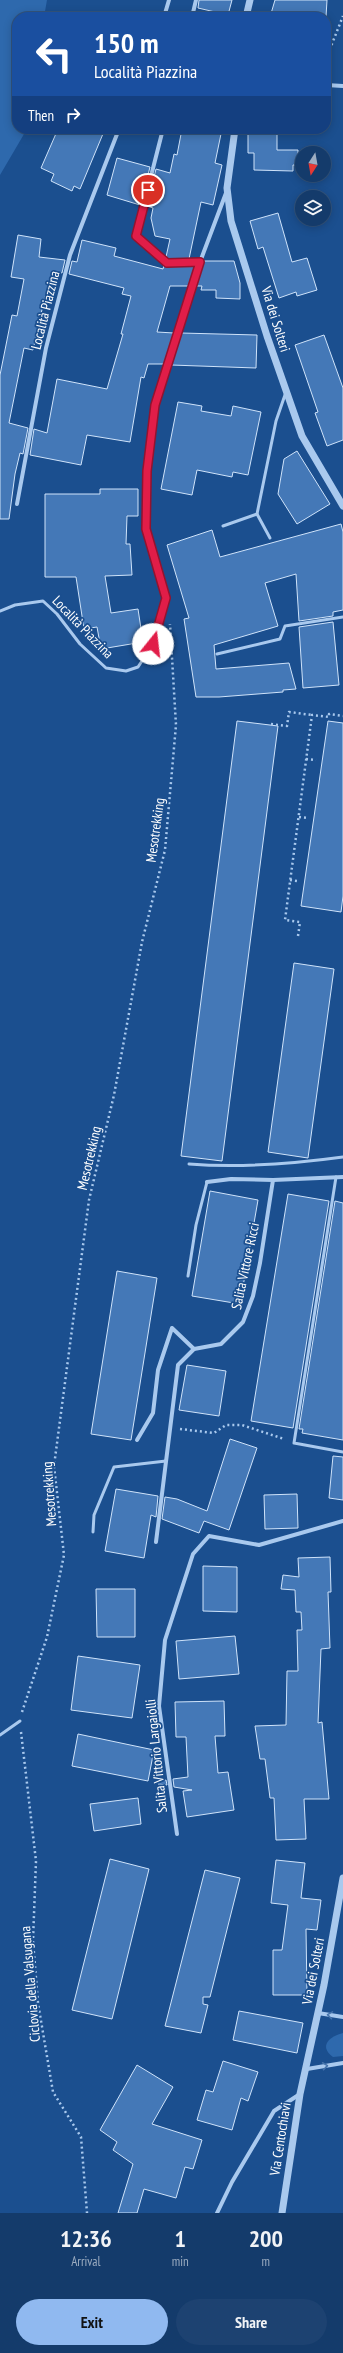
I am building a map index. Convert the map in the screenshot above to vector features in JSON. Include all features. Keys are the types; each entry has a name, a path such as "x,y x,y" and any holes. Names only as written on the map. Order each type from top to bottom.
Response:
{"street":[{"path":"165,12 169,0"},
{"path":"193,12 196,0"},
{"path":"247,12 250,0"},
{"path":"331,85 343,86"},
{"name":"Località Piazzina","path":"17,504 46,348 70,255 116,134"},
{"path":"162,134 136,236 167,263 200,262"},
{"name":"Via dei Solteri","path":"234,134 227,188 232,221 286,391 302,436 343,506"},
{"path":"166,598 146,529 147,471 155,405 200,262 227,188"},
{"path":"207,1182 231,1179 272,1180 343,1177"},
{"name":"Salita Vittore Ricci","path":"194,1349 221,1344 243,1322 253,1296 260,1263 272,1180"},
{"path":"137,1440 153,1413 158,1370 172,1328 194,1349 178,1365 156,1542"},
{"name":"Salita Vittorio Largaiolli","path":"177,1834 159,1706 165,1640 193,1554 209,1536 258,1545 343,1521"},
{"name":"Via dei Solteri","path":"307,2069 343,1878"},
{"path":"318,2013 343,2017"},
{"path":"307,2069 343,2063"},
{"name":"Via Centochiavi","path":"282,2213 300,2094 307,2069"},
{"path":"217,2213 232,2182 274,2111 300,2094"}],"lane":[{"path":"270,538 257,514 276,421 286,391"},
{"path":"223,526 257,514"},
{"name":"Località Piazzina","path":"0,611 14,605 43,602 57,614 80,644 106,668 126,671 138,667 153,644 166,598"},
{"path":"217,654 280,639 285,626 343,617"},
{"path":"188,1164 221,1167 303,1162 343,1157"},
{"path":"336,1177 294,1443 343,1452"},
{"path":"188,1276 196,1225 207,1182"},
{"path":"93,1532 94,1515 114,1467 166,1461"},
{"path":"0,1734 20,1720"}],"path":[{"path":"331,46 343,16"},
{"name":"Mesotrekking","path":"20,1720 47,1637 64,1555 54,1466 89,1200 114,1095 142,942 165,850 176,725 169,610 166,598"},
{"path":"271,724 286,726 288,712 329,717 329,714 343,716"},
{"path":"298,936 300,922 285,920 312,715"},
{"path":"306,759 316,760"},
{"path":"298,817 308,818"},
{"path":"290,880 297,881"},
{"path":"170,1427 214,1434 226,1425 242,1425 294,1443"},
{"name":"Ciclovia della Valsugana","path":"20,1720 36,1861 33,1941 38,2003 52,2092 80,2137 86,2213"}],"shaded area":[{"path":"0,0 47,0 45,12 12,12 12,134 24,134 0,175"},
{"path":"343,2033 343,2056 333,2057 326,2049 326,2045 334,2036"}],"building":[{"path":"199,0 232,0 229,12 215,12 198,8"},
{"path":"275,0 327,0 326,12 271,12"},
{"path":"56,134 103,134 80,189 74,186 72,191 51,181 54,174 41,168"},
{"path":"181,134 221,134 215,163 222,165 213,205 201,202 189,259 168,259 166,257 170,239 155,236 151,218 153,208 147,206 156,169 170,173 174,154 177,155"},
{"path":"248,134 277,134 277,150 295,150 295,165 293,165 293,171 254,170 254,153 248,153"},
{"path":"117,158 150,167 140,205 107,195"},
{"path":"278,213 292,262 307,258 317,290 297,296 296,292 279,298 263,247 258,249 250,221"},
{"path":"18,235 41,239 39,257 65,260 62,273 56,272 52,297 45,296 33,350 24,348 9,423 28,428 23,454 20,453 15,474 9,519 0,519 0,375 12,315 17,316 24,279 11,277"},
{"path":"82,240 116,248 114,256 163,269 164,265 195,266 189,286 170,286 157,332 174,333 164,364 148,364 144,378 141,377 130,442 87,435 81,465 30,455 34,429 47,433 57,379 107,389 123,334 121,334 131,296 122,294 124,288 69,274 72,261 77,262"},
{"path":"204,261 234,261 240,283 240,299 216,298 216,290 201,290 202,286 196,286"},
{"path":"181,333 257,335 256,368 171,365"},
{"path":"324,335 343,388 343,440 327,446 315,413 318,412 295,345"},
{"path":"178,402 202,406 201,411 231,416 233,406 261,412 248,475 233,472 232,477 197,470 192,495 161,489"},
{"path":"297,451 330,504 297,524 278,494 284,459"},
{"path":"100,489 138,489 138,516 127,516 126,544 130,544 132,575 105,576 111,613 138,609 143,642 101,649 97,627 84,629 76,577 45,577 45,494 100,494"},
{"path":"341,524 343,532 343,610 333,612 333,616 299,621 296,574 265,583 278,626 214,645 216,669 289,663 296,689 283,690 283,692 219,697 196,697 184,619 189,618 167,545 212,530 220,557"},
{"path":"333,622 339,685 303,688 299,627"},
{"path":"237,721 278,726 222,1161 181,1156"},
{"path":"328,721 343,723 343,896 341,912 301,906"},
{"path":"294,963 334,969 308,1158 268,1152"},
{"path":"210,1191 258,1200 240,1304 192,1296"},
{"path":"288,1194 329,1201 293,1428 251,1421"},
{"path":"335,1201 343,1203 343,1440 302,1433 303,1429 299,1429"},
{"path":"117,1271 157,1278 131,1440 91,1434"},
{"path":"187,1365 226,1371 219,1416 179,1410"},
{"path":"230,1439 257,1448 229,1530 204,1521 199,1533 162,1519 165,1497 177,1499 207,1511"},
{"path":"333,1456 343,1457 343,1500 329,1498"},
{"path":"116,1489 158,1496 156,1517 151,1515 144,1558 105,1551"},
{"path":"297,1494 298,1528 265,1529 264,1495"},
{"path":"330,1557 331,1592 328,1592 330,1648 321,1649 318,1723 322,1722 329,1799 304,1799 306,1839 276,1840 274,1798 270,1798 265,1759 260,1759 255,1726 286,1725 287,1671 298,1671 297,1630 302,1630 301,1612 296,1612 295,1590 281,1589 283,1575 299,1577 298,1558"},
{"path":"203,1566 237,1567 237,1612 203,1611"},
{"path":"96,1589 135,1589 135,1637 97,1637"},
{"path":"235,1636 239,1674 179,1679 176,1641"},
{"path":"78,1656 140,1665 132,1718 71,1710"},
{"path":"224,1701 225,1736 215,1736 218,1773 228,1772 234,1810 187,1817 183,1791 192,1790 174,1787 173,1779 188,1777 186,1737 176,1737 175,1702"},
{"path":"78,1734 154,1750 148,1781 72,1766"},
{"path":"166,1780 167,1785 158,1784 158,1781"},
{"path":"138,1798 141,1824 94,1831 90,1804"},
{"path":"110,1859 149,1869 112,2019 72,2010"},
{"path":"276,1860 305,1863 301,1898 321,1900 317,1930 306,1929 307,1995 273,1995 273,1950 282,1950 288,1905 271,1903"},
{"path":"205,1870 240,1878 210,1997 203,1997 203,2004 208,2005 201,2033 165,2026"},
{"path":"239,2011 303,2023 297,2053 233,2040"},
{"path":"223,2061 258,2072 248,2101 241,2098 232,2130 197,2120 206,2090 213,2092"},
{"path":"137,2065 173,2087 152,2124 202,2140 193,2169 185,2167 176,2198 144,2189 137,2213 118,2213 133,2164 113,2150 117,2142 100,2130"}],"route":[{"path":"148,190 136,236 167,263 200,262 155,405 147,471 146,529 166,598 153,644"}]}
